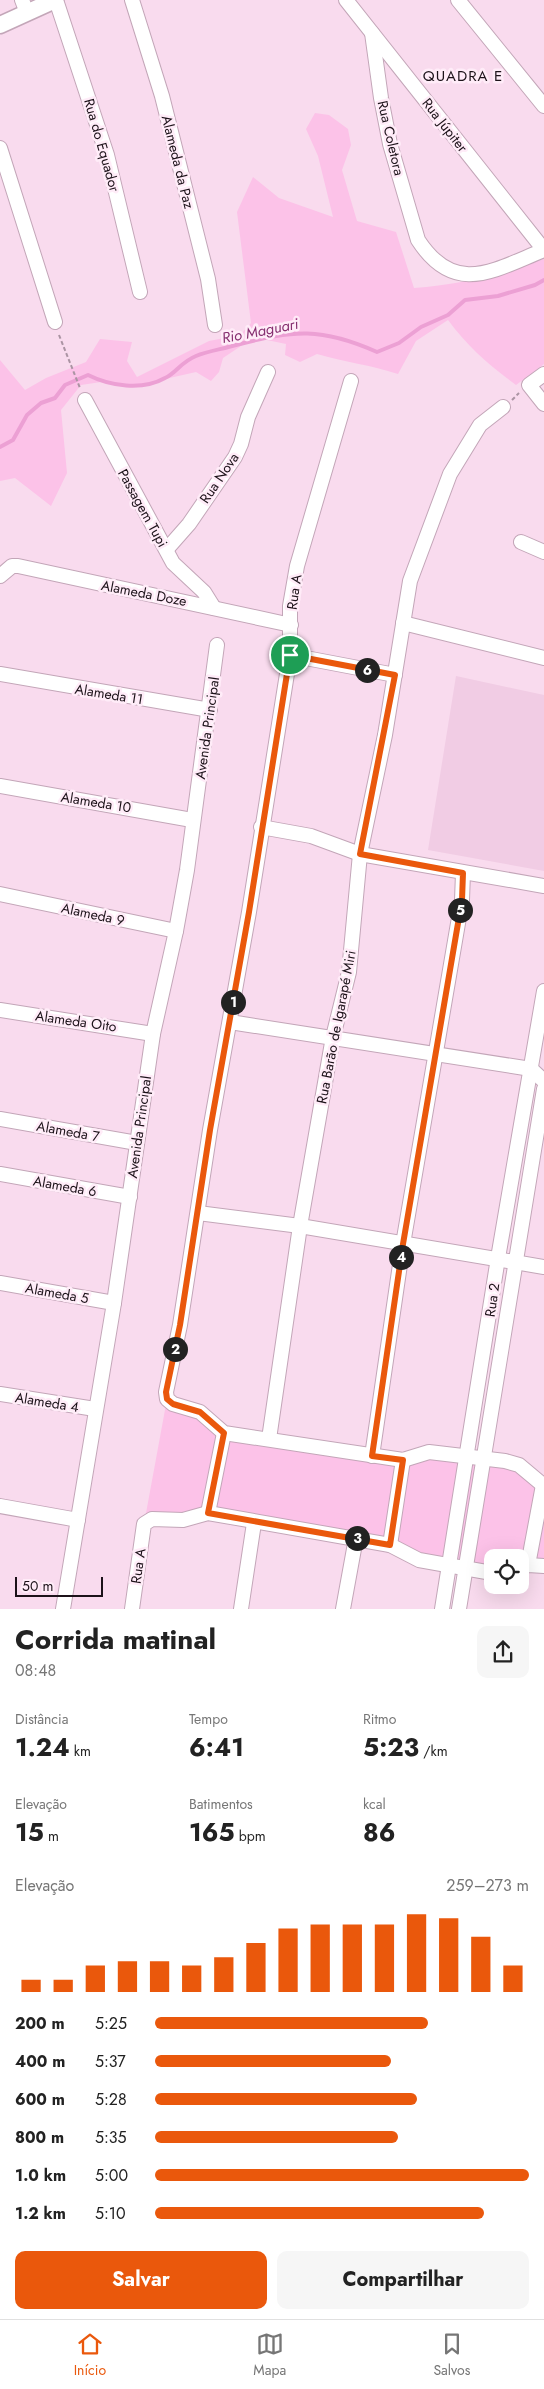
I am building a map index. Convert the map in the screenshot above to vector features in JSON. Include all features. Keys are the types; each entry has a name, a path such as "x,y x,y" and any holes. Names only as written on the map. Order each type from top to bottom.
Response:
{"main road":[{"path":"0,25 24,7 55,0"}],"street":[{"name":"Rua do Equador","path":"55,0 107,155 140,292"},
{"name":"Alameda da Paz","path":"132,0 162,96 206,270 215,325"},
{"name":"Rua Júpiter","path":"346,0 544,250"},
{"path":"458,0 544,106"},
{"name":"Rua Coletora","path":"372,33 381,98 390,144 418,240 425,251 441,267 459,275 469,275 494,269 544,250"},
{"path":"0,148 56,322"},
{"name":"Rua Nova","path":"167,549 189,524 235,457 241,444 248,417 268,372"},
{"path":"544,374 529,385 544,404"},
{"name":"Rua A","path":"224,1433 200,1412 173,1404 167,1399 166,1392 198,1213 290,655 290,606 297,566 351,381"},
{"name":"Passagem Tupi","path":"85,400 132,490 167,549 173,564 204,592 214,608"},
{"name":"Rua Barão de Igarapé Miri","path":"269,1439 300,1226 333,1037 349,972 360,854 395,675 410,581 450,474 480,425 503,407"},
{"path":"520,542 544,552"},
{"name":"Alameda Doze","path":"0,576 12,566 18,566 290,625"},
{"path":"402,623 544,658"},
{"name":"Avenida Principal","path":"63,1609 114,1303 153,1034 176,931 187,870 192,820 210,710 217,645"},
{"path":"290,655 395,675"},
{"name":"Alameda 11","path":"4,676 210,710"},
{"name":"Alameda 10","path":"0,786 192,820"},
{"path":"261,827 311,836 360,854 544,886"},
{"path":"372,1456 403,1244 462,900 463,873"},
{"name":"Alameda 9","path":"5,895 176,931"},
{"name":"Rua 2","path":"442,1609 498,1258 544,991"},
{"name":"Alameda Oito","path":"0,1010 153,1034"},
{"path":"230,1022 531,1070 544,1081"},
{"name":"Rua 2","path":"459,1609 514,1262 544,1089"},
{"name":"Alameda 7","path":"0,1119 137,1143"},
{"name":"Alameda 6","path":"0,1174 130,1197"},
{"path":"198,1213 300,1226 544,1267"},
{"name":"Alameda 5","path":"0,1283 114,1303"},
{"name":"Alameda 4","path":"0,1394 95,1409"},
{"path":"484,1572 412,1557 390,1545 208,1513 224,1433 403,1460 429,1452 514,1463 544,1485 528,1549"},
{"path":"390,1545 403,1460"},
{"path":"0,1506 78,1520"},
{"name":"Rua A","path":"132,1609 144,1524 152,1519 183,1520 208,1513"},
{"path":"241,1609 254,1522"},
{"path":"343,1609 356,1538"},
{"path":"529,1566 544,1566"}],"path":[{"path":"56,322 67,358 85,400"},
{"path":"503,407 529,385"}],"shaded area":[{"path":"315,113 329,115 348,129 351,145 342,170 357,221 396,232 414,288 480,278 544,259 544,364 516,385 479,355 448,320 416,341 398,374 317,354 300,362 285,355 286,344 262,339 247,342 223,358 219,372 211,381 196,372 134,386 101,382 81,385 61,410 67,473 51,506 15,478 0,481 0,360 25,390 46,378 86,362 100,339 132,342 127,361 137,377 209,341 240,335 251,323 237,212 253,177 279,198 333,217 318,156 306,129"},
{"path":"456,676 544,695 544,871 428,850"},
{"path":"167,1399 224,1433 372,1456 420,1453 505,1461 544,1485 544,1566 529,1567 529,1549 484,1549 484,1571 208,1513 144,1524"}],"waterway":[{"name":"Rio Maguari","path":"0,447 13,440 27,415 41,403 55,398 65,385 88,375 106,382 126,386 146,385 169,376 186,361 201,354 256,340 291,334 323,335 340,338 377,352 399,343 421,327 448,315 465,300 498,296 535,285 544,280"}],"district":[{"name":"QUADRA E","path":"463,76"}],"route":[{"path":"290,655 395,675 385,734 360,854 463,873 462,900 403,1244 372,1456 403,1460 390,1545 208,1513 224,1433 209,1417 200,1412 173,1404 167,1399 166,1392 180,1325 210,1130 249,912 261,827 290,655"}]}
